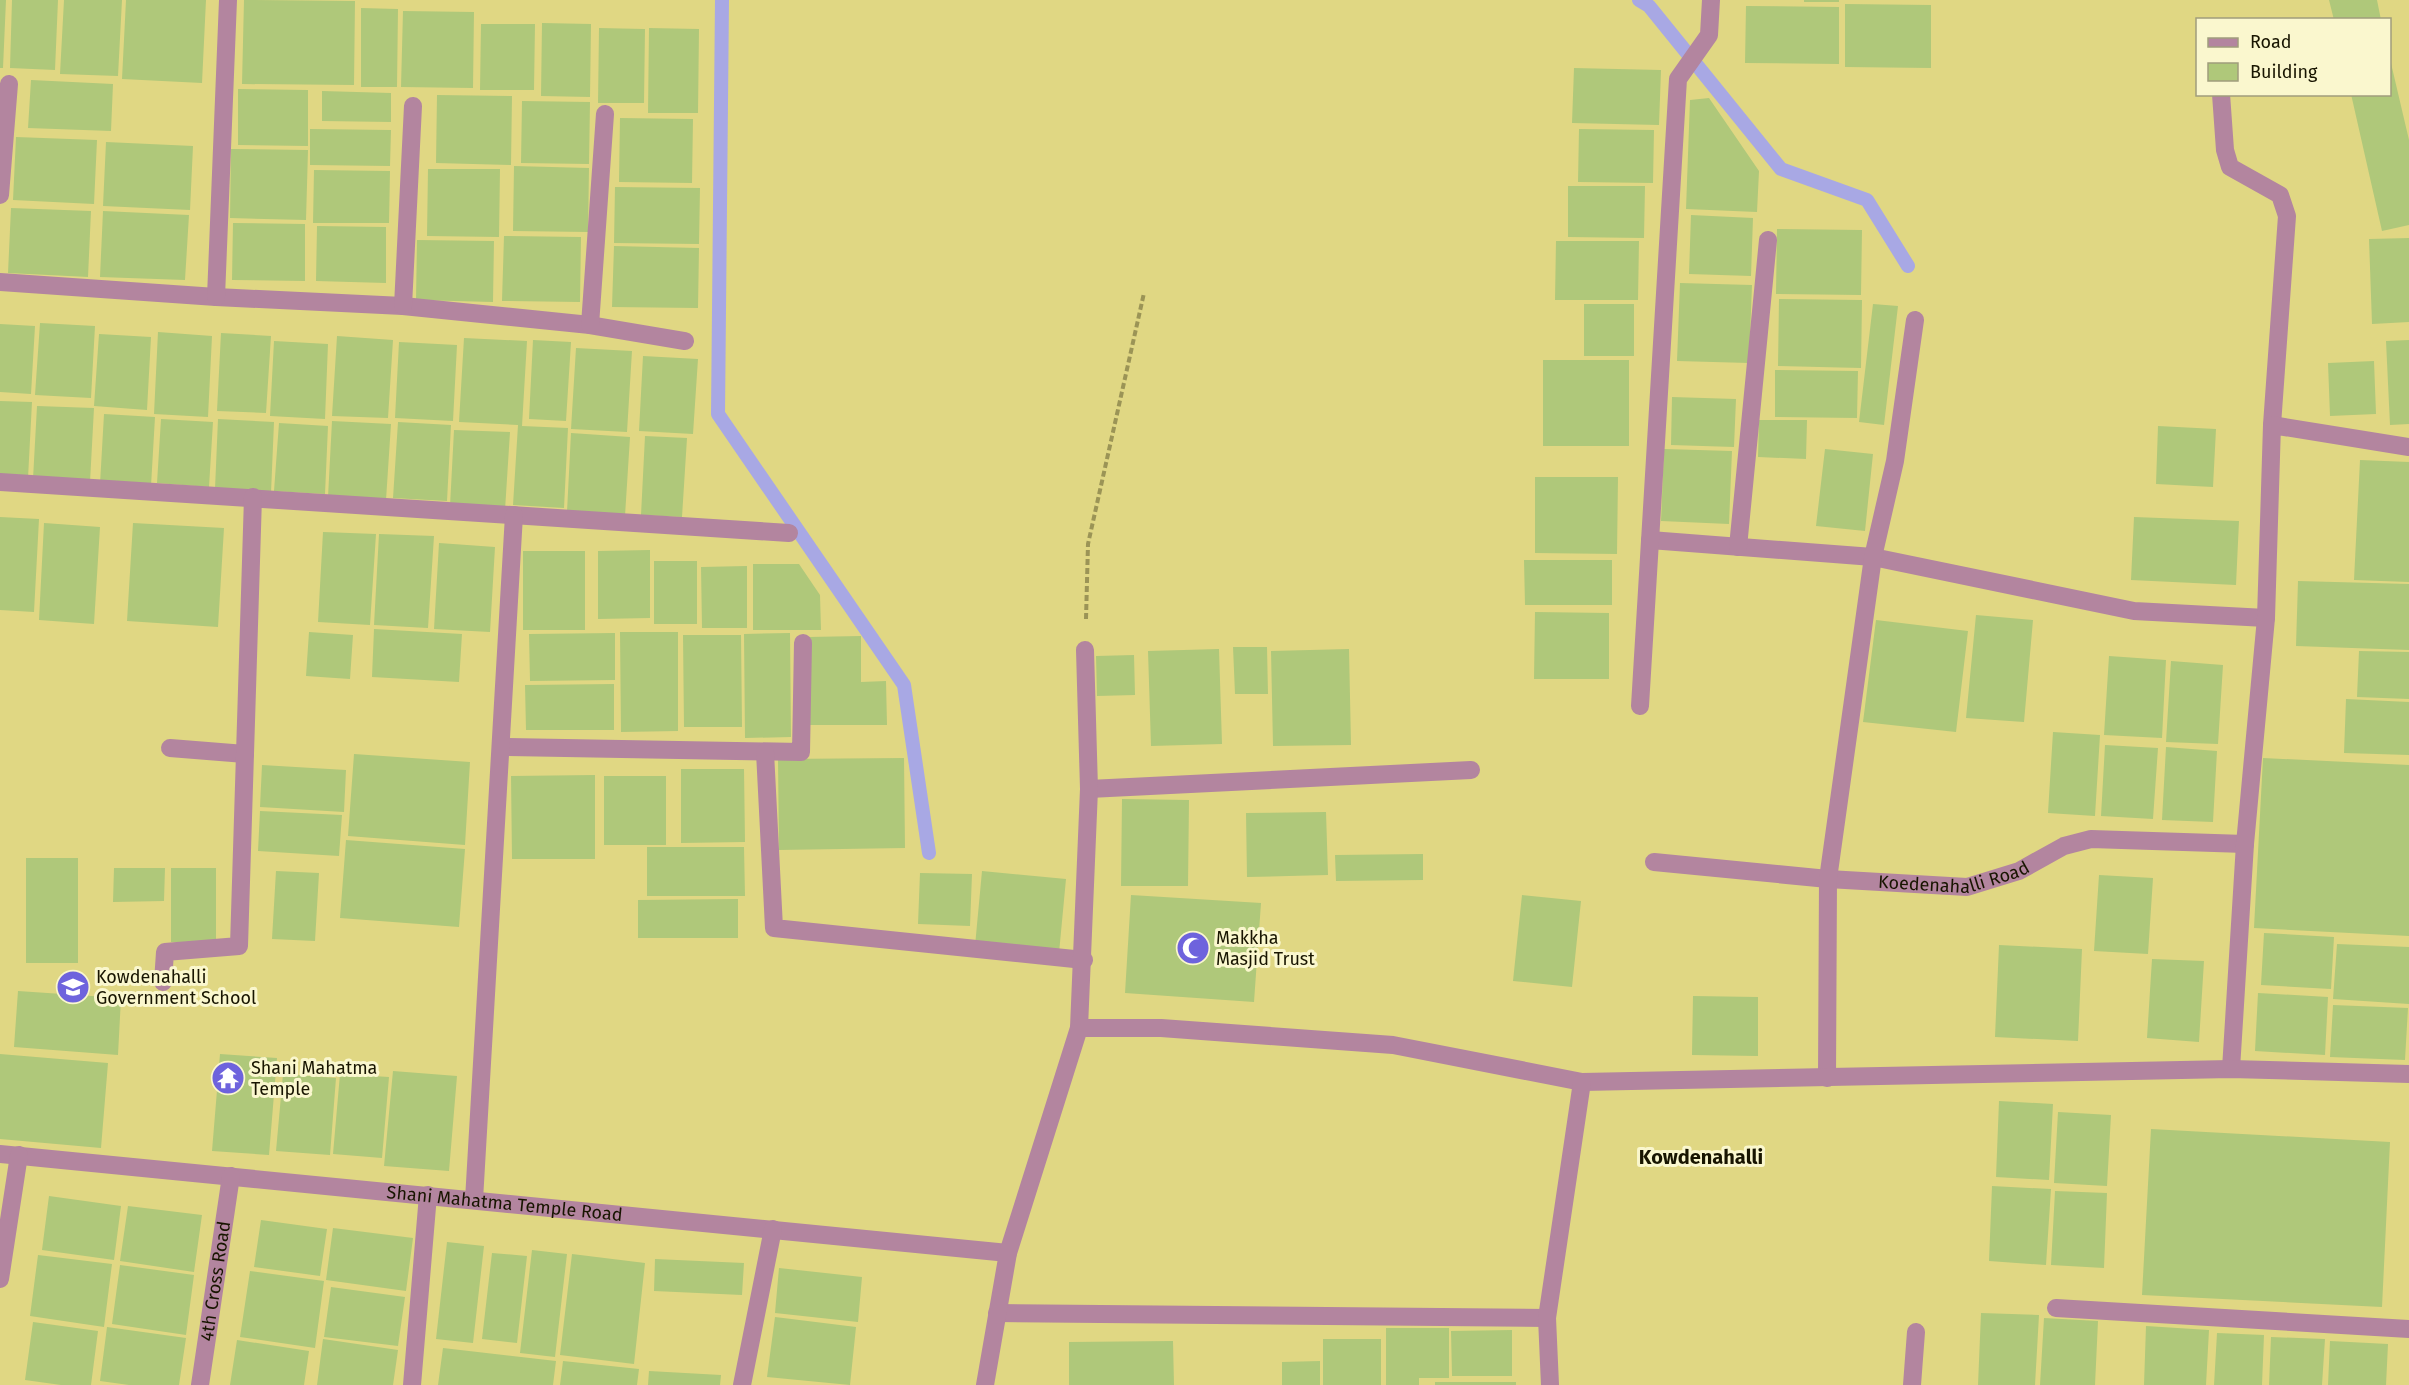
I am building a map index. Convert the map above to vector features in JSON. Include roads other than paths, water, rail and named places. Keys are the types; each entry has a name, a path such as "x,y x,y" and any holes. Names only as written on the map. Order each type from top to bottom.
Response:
{"street":[{"path":"216,297 228,0"},
{"path":"1640,706 1678,79 1709,35 1711,0"},
{"path":"0,195 9,84"},
{"path":"2221,96 2225,150 2230,167 2280,195 2287,216 2272,425 2266,618 2245,844 2231,1069"},
{"path":"403,306 413,106"},
{"path":"590,325 605,114"},
{"path":"1738,547 1768,240"},
{"path":"0,282 216,297 403,306 590,325 685,341"},
{"path":"1827,1078 1828,879 1873,557 1895,461 1915,320"},
{"path":"2272,425 2409,447"},
{"path":"0,482 789,533"},
{"path":"163,982 165,952 239,946 253,497"},
{"path":"474,1200 514,514"},
{"path":"1650,540 1873,557 2134,611 2266,618"},
{"path":"501,747 801,752 802,643"},
{"path":"986,1385 1008,1253 1079,1028 1084,960 1089,789 1085,650"},
{"path":"170,748 245,754"},
{"path":"765,752 774,928 1084,960"},
{"path":"1089,789 1471,770"},
{"name":"Koedenahalli Road","path":"1654,862 1828,879 1967,887 2019,871 2064,846 2091,839 2245,844"},
{"path":"1079,1028 1161,1028 1393,1045 1582,1082 2231,1069 2409,1074"},
{"path":"1550,1385 1547,1318 1582,1082"},
{"name":"Shani Mahatma Temple Road","path":"0,1154 1008,1253"},
{"path":"0,1279 19,1155"},
{"name":"4th Cross Road","path":"200,1385 231,1176"},
{"path":"412,1385 428,1195"},
{"path":"742,1385 773,1229"},
{"path":"2056,1308 2409,1329"},
{"path":"997,1312 1547,1318"},
{"path":"1912,1385 1916,1332"}],"waterway":[{"path":"722,0 718,414 904,685 929,853"},
{"path":"1639,0 1649,6 1781,169 1867,200 1908,266"}],"place":[{"name":"Makkha Masjid Trust","path":"1193,948"},
{"name":"Kowdenahalli Government School","path":"73,987"},
{"name":"Shani Mahatma Temple","path":"228,1078"}],"district":[{"name":"Kowdenahalli","path":"1701,1157"}]}
